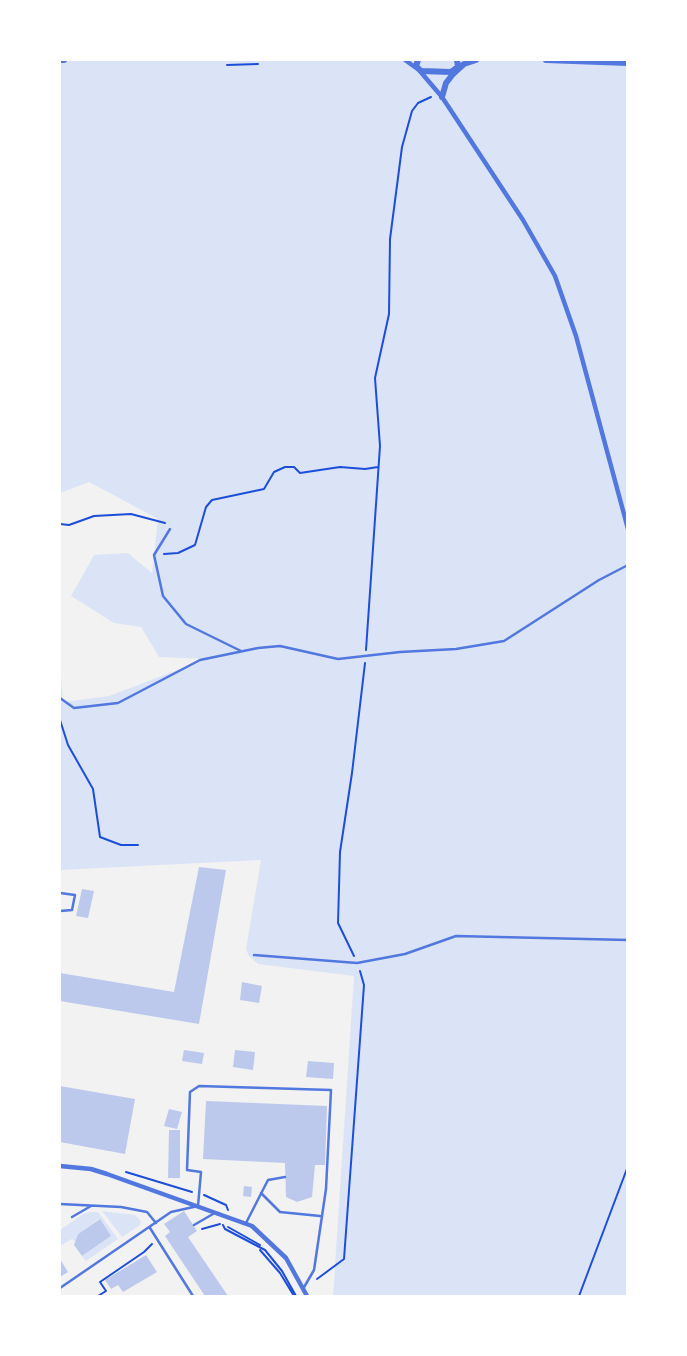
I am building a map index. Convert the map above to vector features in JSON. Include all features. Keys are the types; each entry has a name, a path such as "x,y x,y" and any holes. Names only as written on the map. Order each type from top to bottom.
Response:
{"street":[{"path":"405,60 419,70 451,72 476,60"},
{"path":"418,60 416,65 419,70 440,95 523,220 559,284 576,336 628,528"},
{"path":"440,95 457,70 457,60"},
{"path":"546,60 628,62"},
{"path":"60,1166 91,1169 246,1223 286,1258 307,1297"}],"lane":[{"path":"170,529 154,555 163,596 186,624 242,651"},
{"path":"60,698 74,708 118,703 200,660 279,646 338,659 456,649 504,641 599,580 628,565"},
{"path":"60,893 75,895 72,910 60,911"},
{"path":"254,955 357,963 405,954 456,936 628,940"},
{"path":"60,1288 171,1212 198,1206 201,1172 187,1170 190,1092 199,1086 331,1090 326,1189 314,1270 303,1289"},
{"path":"246,1223 268,1180 285,1177"},
{"path":"261,1193 280,1212 320,1216"},
{"path":"60,1204 121,1207 147,1212 156,1223"},
{"path":"72,1217 91,1206"},
{"path":"194,1225 216,1213"},
{"path":"149,1228 193,1297"}],"path":[{"path":"227,65 258,64"},
{"path":"303,1289 344,1259 364,985 338,923 340,852 365,657 380,446 375,378 389,314 390,239 402,147 412,111 418,103 440,95"},
{"path":"154,555 178,553 195,545 206,507 212,500 264,489 274,472 285,467 293,467 300,473 340,467 365,469 379,466"},
{"path":"60,524 69,525 94,516 131,514 165,522 170,529"},
{"path":"60,720 68,745 93,789 100,836 121,845 138,845"},
{"path":"579,1297 628,1166"},
{"path":"194,1225 203,1229 219,1223 261,1246 260,1252 279,1273 294,1297"},
{"path":"98,1297 106,1291 100,1282 144,1252 156,1238"}],"shaded area":[{"path":"60,60 627,60 627,1296 333,1296 354,976 258,964 249,956 246,949 261,860 60,870 60,660 63,702 109,696 206,659 159,657 141,627 114,623 71,596 94,555 128,553 152,573 158,519 89,482 60,493"},
{"path":"102,1211 135,1215 141,1221 140,1225 122,1237"},
{"path":"90,1212 98,1212 118,1239 86,1261 82,1256 111,1236 99,1219 78,1234 75,1242 72,1239 60,1246 60,1230"}],"building":[{"path":"199,867 226,870 199,1024 60,1001 60,973 174,992"},
{"path":"82,889 94,891 88,918 76,916"},
{"path":"242,982 262,986 259,1003 240,1000"},
{"path":"184,1050 204,1053 202,1064 182,1061"},
{"path":"235,1050 255,1052 253,1070 233,1067"},
{"path":"308,1061 334,1063 333,1079 306,1077"},
{"path":"60,1086 135,1099 125,1154 60,1142"},
{"path":"206,1101 327,1106 325,1165 315,1165 312,1197 297,1202 286,1197 285,1163 203,1159"},
{"path":"169,1109 182,1112 177,1129 164,1126"},
{"path":"169,1130 180,1130 180,1178 168,1178"},
{"path":"244,1186 252,1187 251,1197 243,1196"},
{"path":"184,1211 197,1231 188,1237 228,1296 205,1296 165,1236 170,1232 164,1224"},
{"path":"100,1219 111,1236 82,1256 74,1245 78,1234"},
{"path":"146,1255 157,1272 123,1292 118,1285 111,1289 105,1280"},
{"path":"60,1259 68,1272 60,1277"}]}
